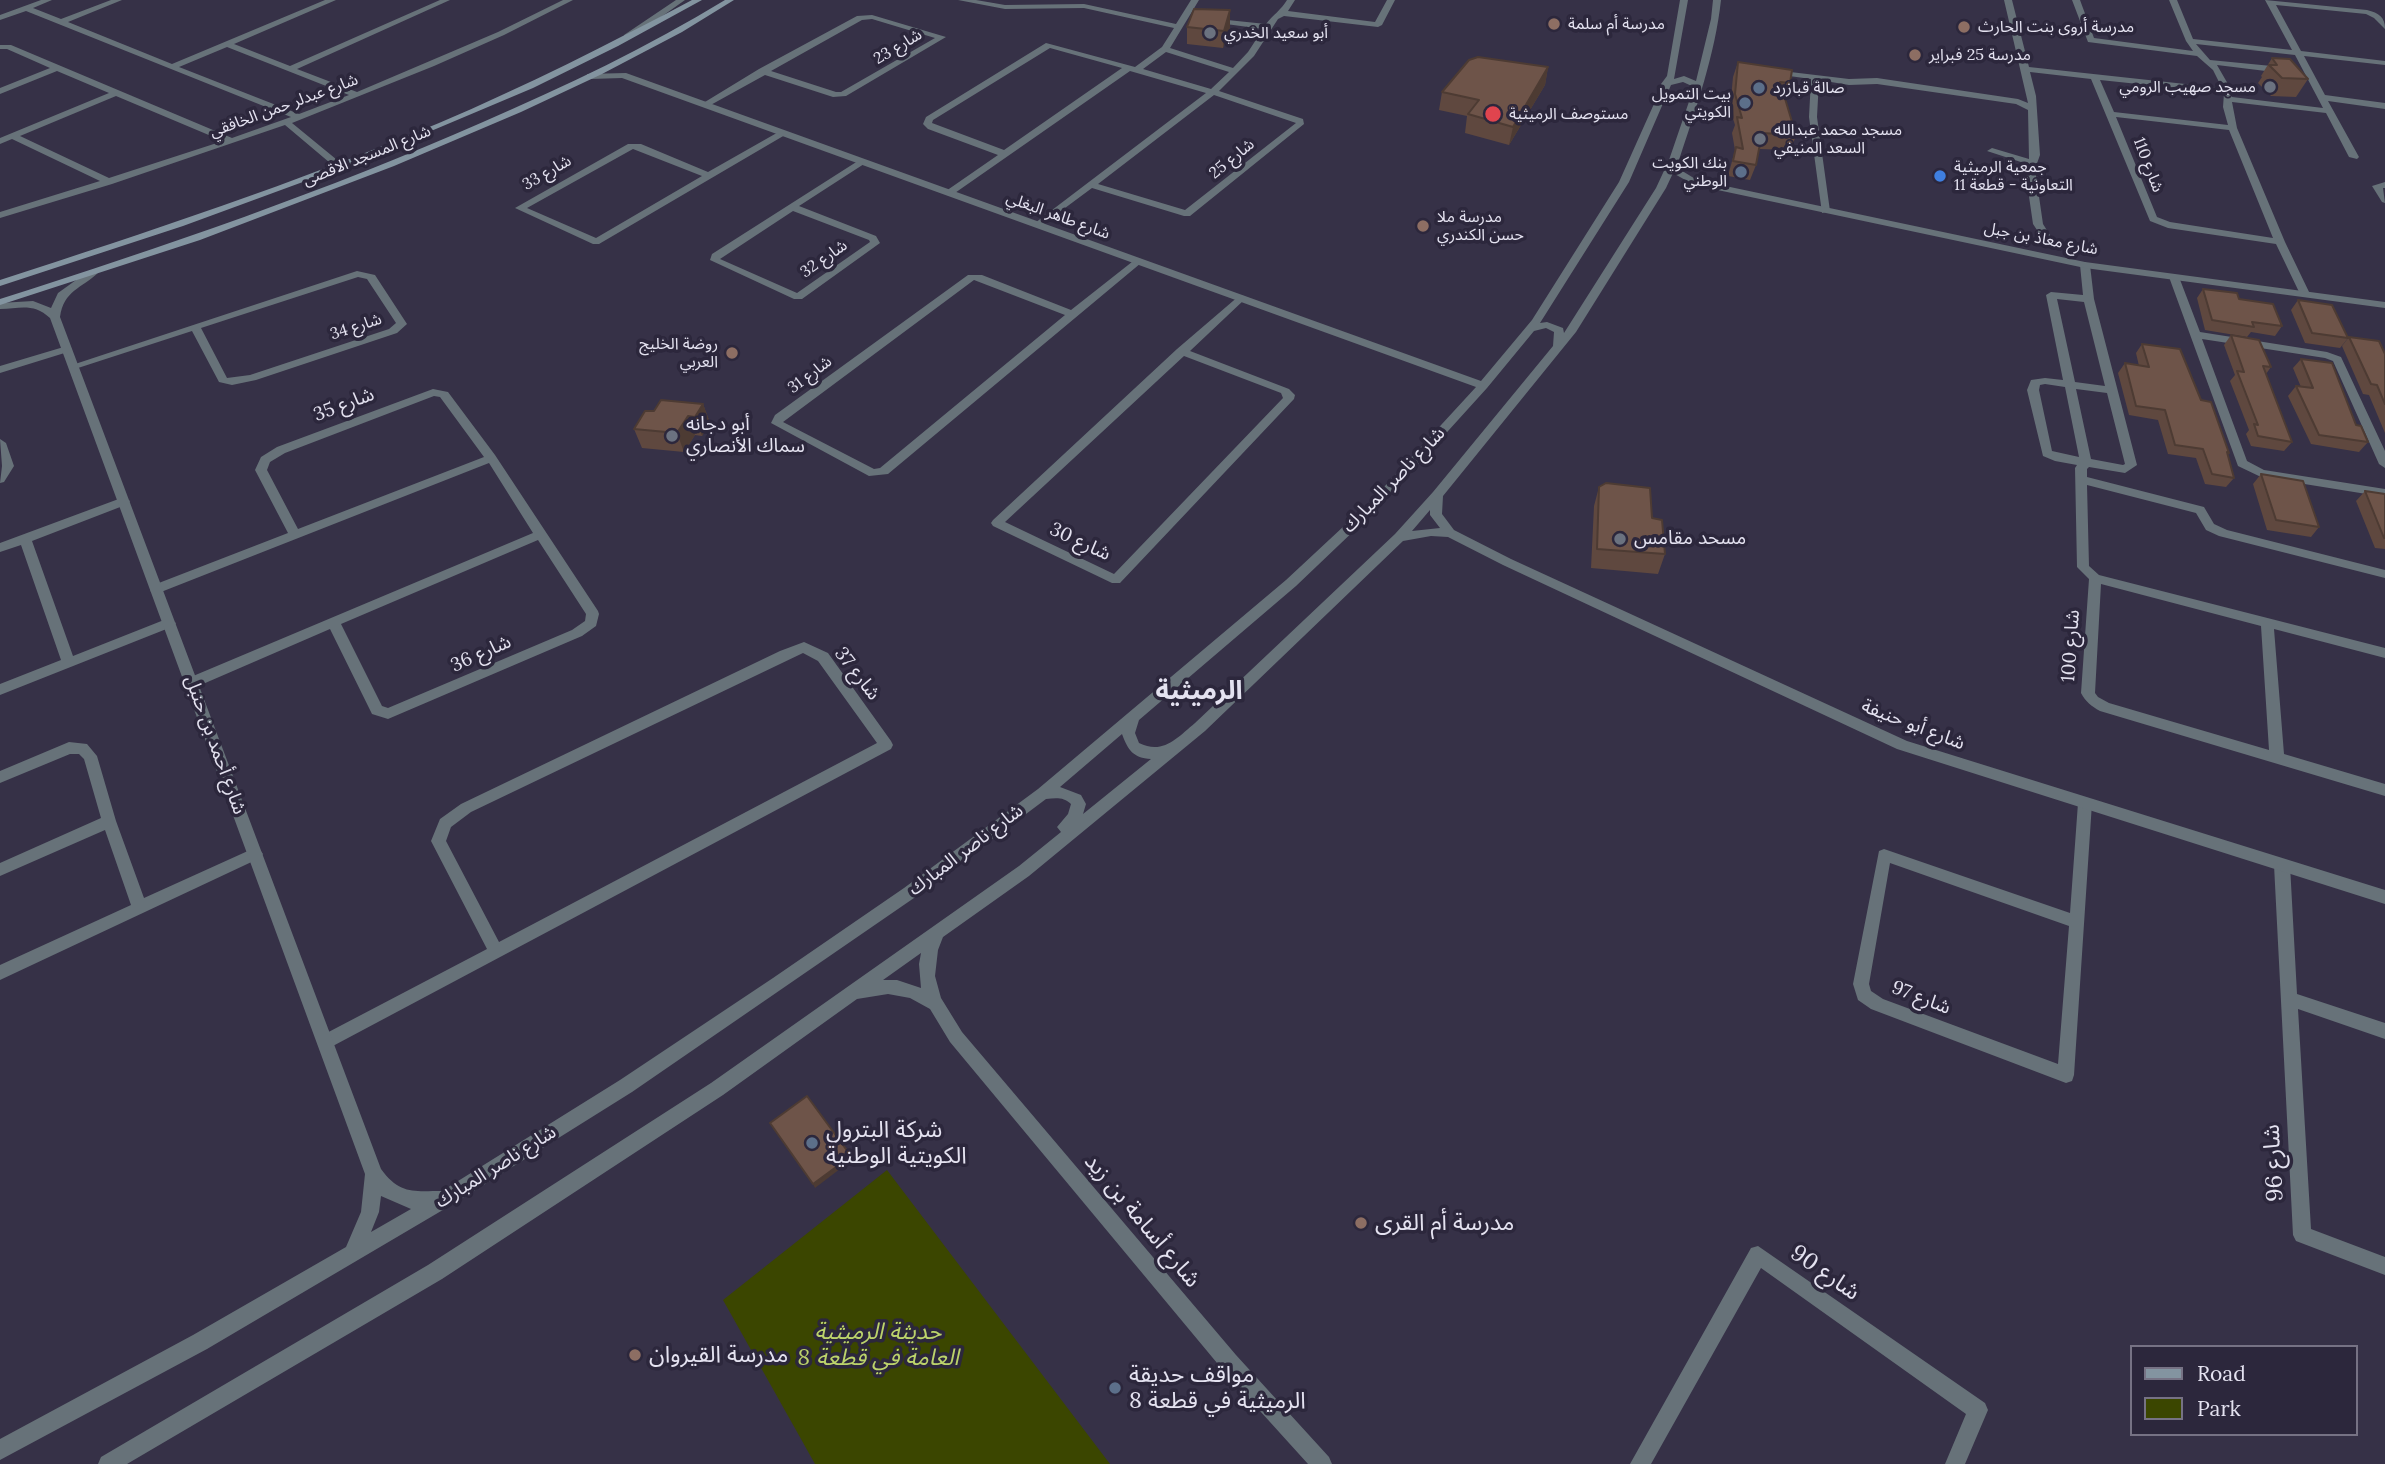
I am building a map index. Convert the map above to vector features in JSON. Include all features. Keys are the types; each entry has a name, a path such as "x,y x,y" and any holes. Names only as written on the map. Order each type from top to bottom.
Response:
{"main road":[{"name":"شارع المسجد الاقصى","path":"0,283 255,198 478,110 616,44 698,0"},
{"name":"شارع المسجد الاقصى","path":"0,304 203,236 442,143 590,76 730,0"},
{"path":"442,143 407,155 400,156 394,152 478,110"},
{"path":"203,236 302,194 306,188 293,187 255,198"}],"street":[{"path":"0,18 48,0"},
{"path":"60,22 118,0"},
{"path":"171,68 332,0"},
{"path":"290,69 446,0"},
{"name":"شارع عبدلر حمن الخافقي","path":"0,215 109,182 286,122 515,28 569,0"},
{"path":"616,44 681,0"},
{"path":"962,0 995,6 1047,3 1084,6 1179,27"},
{"path":"949,193 1165,49 1195,0"},
{"path":"1038,225 1213,92 1235,71 1291,0"},
{"path":"1283,13 1378,25 1391,0"},
{"name":"شارع ناصر المبارك","path":"0,1450 200,1342 447,1198 626,1086 779,984 909,892 1043,793 1132,720 1291,583 1377,502 1483,386 1530,329 1624,182 1665,84 1671,76 1684,0"},
{"name":"شارع ناصر المبارك","path":"108,1464 435,1272 707,1096 1024,870 1200,727 1399,537 1437,495 1572,330 1661,188 1674,160 1699,86 1717,0"},
{"path":"2008,0 2027,69 2035,155 2030,169 2038,224 2048,240"},
{"path":"2076,0 2091,40 2199,54"},
{"path":"2174,0 2190,41 2199,54 2219,72 2228,95 2227,107 2233,128 2280,242 2305,294"},
{"path":"2269,1 2367,12 2377,16 2385,27"},
{"path":"2269,1 2354,157"},
{"path":"26,8 298,117"},
{"name":"شارع 23","path":"704,105 762,72 866,16 942,37 843,94 836,95 762,72"},
{"path":"1185,17 1268,27"},
{"path":"2190,41 2298,56 2385,63"},
{"path":"227,44 356,94"},
{"name":"شارع 25","path":"1005,154 927,124 929,119 1043,47 1056,46 1213,92 1300,121 1300,124 1187,214 1092,185"},
{"path":"0,47 8,47 231,141"},
{"path":"1165,49 1235,71"},
{"path":"2266,68 2263,62 2265,58 2298,56"},
{"path":"2209,62 2308,73"},
{"path":"614,64 623,75"},
{"path":"0,91 56,68"},
{"path":"2027,69 2329,111"},
{"path":"1785,73 1849,82 1880,82 2018,102 2032,108"},
{"name":"شارع طاهر البغلي","path":"590,76 623,75 1483,386"},
{"path":"1815,77 1813,112 1825,211"},
{"path":"2095,77 2111,114"},
{"path":"1665,84 1684,79 1699,86"},
{"path":"0,141 115,93"},
{"path":"2321,97 2385,106"},
{"name":"شارع 110","path":"2233,128 2111,114 2154,220 2168,225 2280,242"},
{"path":"286,122 339,166"},
{"name":"شارع 33","path":"709,176 638,146 631,146 520,208 596,242 709,176 782,133"},
{"path":"13,136 109,182"},
{"path":"1992,151 2031,162"},
{"path":"1674,160 1675,170 1694,182"},
{"name":"شارع 32","path":"792,206 873,238 875,243 798,297 715,260 716,256 792,206 861,162"},
{"name":"شارع معاذ بن جبل","path":"1661,188 1673,183 1694,182 2085,265 2385,305"},
{"path":"2385,185 2378,186 2385,200"},
{"name":"شارع 31","path":"1072,314 978,277 966,279 779,418 777,423 878,474 1137,261"},
{"path":"2085,265 2089,299 2112,390 2131,467 2125,469 2087,463 2055,457 2045,451 2033,386 2035,382 2112,390"},
{"path":"55,317 57,303 62,295 94,272"},
{"name":"شارع 34","path":"74,366 195,327 360,274 371,277 402,324 393,331 232,383 220,377 195,327"},
{"path":"2174,277 2242,463 2261,472 2385,492"},
{"path":"2087,463 2051,295 2089,299"},
{"name":"شارع 30","path":"1181,351 1285,391 1289,395 1288,399 1116,580 997,523 1181,351 1240,298"},
{"path":"0,304 33,304 45,308 55,317"},
{"name":"شارع أحمد بن حنبل","path":"55,317 374,1174 380,1184 401,1199 430,1201 447,1198"},
{"path":"1530,329 1548,325 1559,330 1558,345"},
{"path":"2196,335 2328,355 2337,359 2385,464"},
{"path":"0,370 67,349"},
{"name":"شارع 35","path":"295,535 261,470 265,460 281,450 433,392 444,394 523,507"},
{"path":"0,443 8,466 0,479"},
{"path":"156,589 491,458"},
{"path":"2087,463 2081,468 2083,567 2095,578 2385,653"},
{"path":"2083,480 2195,508 2204,513 2210,527 2223,533 2385,574"},
{"path":"1437,495 1436,515 1450,533"},
{"path":"0,548 124,501"},
{"name":"شارع 36","path":"334,623 377,710 388,714 577,633 591,623 593,614 523,507"},
{"name":"شارع أبو حنيفة","path":"1399,537 1431,532 1450,533 1902,746 2385,897"},
{"path":"191,683 540,535"},
{"path":"25,539 69,663"},
{"name":"شارع 100","path":"2095,578 2088,693 2093,701 2105,707 2385,790"},
{"path":"2267,622 2277,758"},
{"path":"0,690 169,623"},
{"name":"شارع 37","path":"325,1042 886,745 823,657 804,647 466,808 445,823 438,841 496,951"},
{"path":"1132,720 1128,733 1134,747 1146,753 1167,753"},
{"path":"0,777 69,748 82,748 90,756 108,821 140,908"},
{"path":"1024,870 1029,856 1075,819 1080,810 1079,802 1070,793 1043,793"},
{"name":"شارع 97","path":"2077,922 1884,855 1861,984 1864,995 1877,1004 2066,1075 2077,922 2085,803"},
{"path":"0,870 108,821"},
{"path":"0,973 255,854"},
{"name":"شارع 96","path":"2282,864 2302,1235 2385,1266"},
{"name":"شارع أسامة بن زيد","path":"937,933 928,952 925,973 933,1003 979,1066 1182,1307 1322,1464"},
{"name":"شارع أسامة بن زيد","path":"849,996 861,990 888,986 913,991 933,1003"},
{"path":"2289,999 2385,1031"},
{"name":"شارع أحمد بن حنبل","path":"353,1253 370,1212 374,1174"},
{"name":"شارع 90","path":"1640,1464 1758,1255 1978,1410 1955,1464"}],"green space":[{"name":"حديثة الرميثية العامة في قطعة 8","path":"887,1170 1110,1464 815,1464 723,1300"}],"building":[{"path":"1194,9 1230,10 1224,31 1187,27"},
{"name":"مستوصف الرميثية","path":"1478,57 1548,67 1513,127 1468,114 1479,100 1442,92 1469,60"},
{"path":"2272,58 2290,59 2308,79 2282,78 2269,65 2277,65"},
{"path":"1738,62 1792,70 1790,83 1780,82 1796,135 1762,133 1756,165 1733,161 1736,147 1743,149 1737,117 1742,118 1735,94"},
{"path":"2203,289 2237,293 2239,299 2273,304 2282,326 2252,322 2254,327 2212,320"},
{"path":"2298,300 2332,305 2348,338 2312,333"},
{"path":"2231,335 2259,340 2271,367 2263,366 2292,442 2258,436 2254,424 2258,425 2237,371 2244,372"},
{"path":"2349,337 2379,341 2385,354 2385,404 2377,385 2371,384"},
{"path":"2142,344 2180,349 2201,400 2211,402 2229,453 2227,452 2234,478 2212,474 2203,449 2175,445 2165,410 2136,406 2125,363 2149,367"},
{"path":"2301,359 2332,363 2356,425 2361,426 2368,442 2319,435 2296,386 2313,388"},
{"path":"661,400 703,404 695,417 688,416 677,433 634,429 645,411 654,411"},
{"path":"2261,474 2303,481 2319,527 2276,520"},
{"path":"1606,483 1650,488 1652,518 1662,520 1665,554 1597,549 1599,487"},
{"path":"2365,491 2385,494 2385,538 2384,538"},
{"name":"شركة البترول الكويتية الوطنية","path":"807,1096 851,1156 813,1184 770,1123"}],"place":[{"name":"مدرسة أم سلمة","path":"1554,24"},
{"name":"مدرسة أروى بنت الحارث","path":"1964,27"},
{"name":"أبو سعيد الخدري","path":"1210,33"},
{"name":"مدرسة 25 فبراير","path":"1915,55"},
{"name":"مسجد صهيب الرومي","path":"2270,87"},
{"name":"صالة قبازرد","path":"1759,88"},
{"name":"بيت التمويل الكويتي","path":"1745,103"},
{"name":"مستوصف الرميثية","path":"1493,114"},
{"name":"مسجد محمد عبدالله السعد المنيفي","path":"1760,139"},
{"name":"بنك الكويت الوطني","path":"1741,172"},
{"name":"جمعية الرميثية التعاونية - قطعة 11","path":"1940,176"},
{"name":"مدرسة ملا حسن الكندري","path":"1423,226"},
{"name":"روضة الخليج العربي","path":"732,353"},
{"name":"أبو دجانه سماك الأنصاري","path":"672,436"},
{"name":"مسحد مقامس","path":"1620,539"},
{"name":"شركة البترول الكويتية الوطنية","path":"812,1143"},
{"name":"مدرسة أم القرى","path":"1361,1223"},
{"name":"مدرسة القيروان","path":"635,1355"},
{"name":"مواقف حديقة الرميثية في قطعة 8","path":"1115,1388"}],"district":[{"name":"الرميثية","path":"1199,692"}]}
